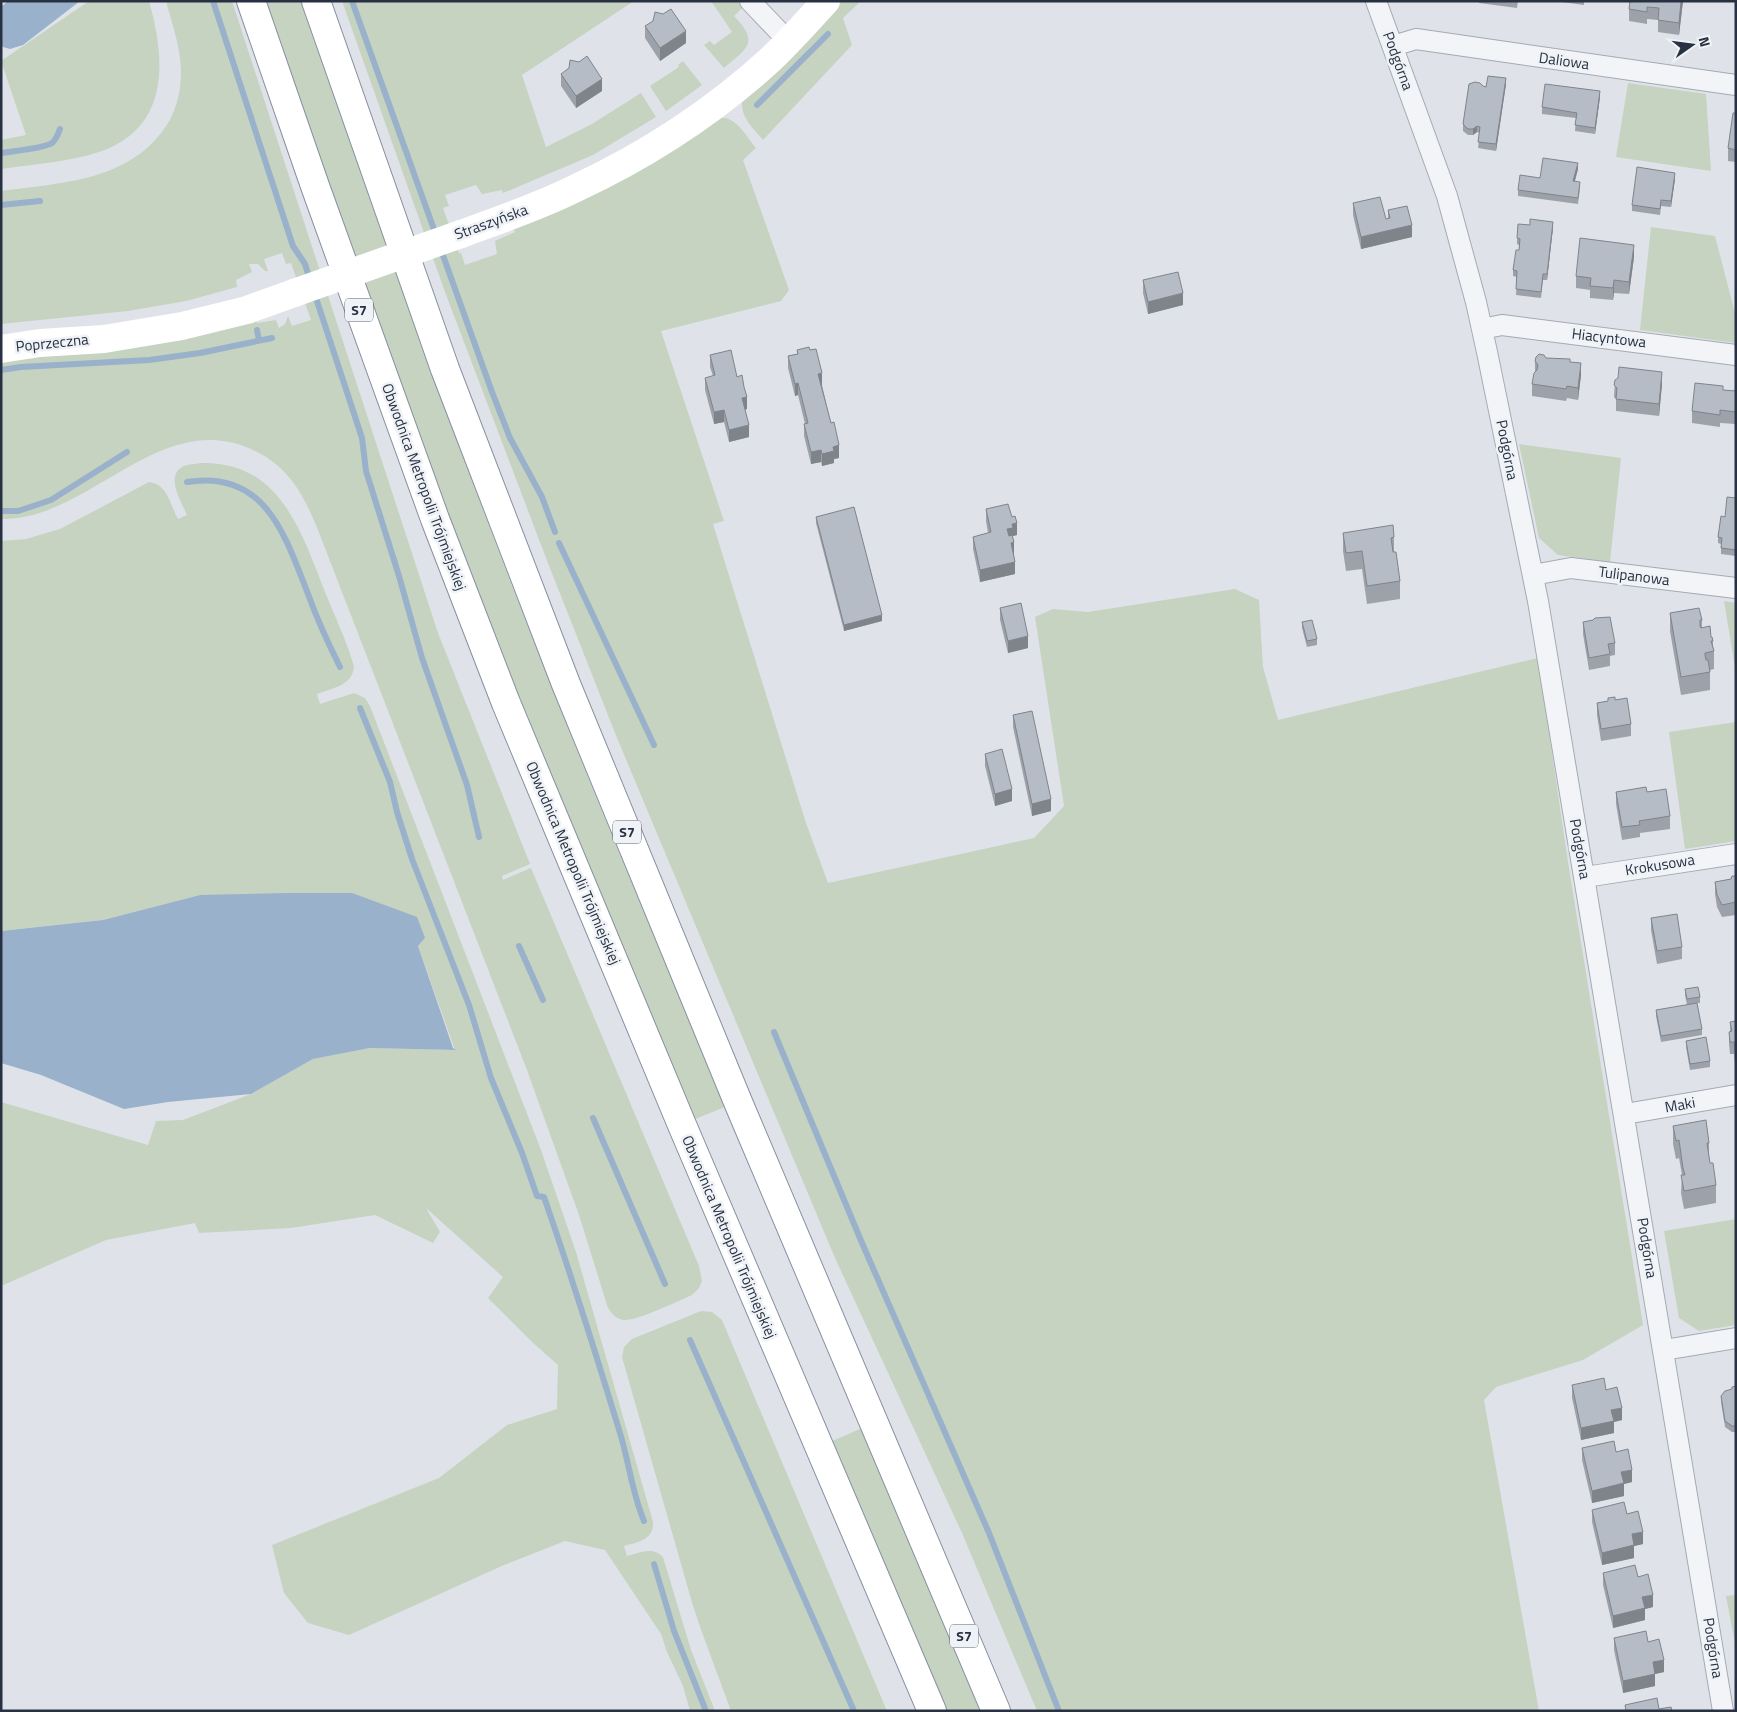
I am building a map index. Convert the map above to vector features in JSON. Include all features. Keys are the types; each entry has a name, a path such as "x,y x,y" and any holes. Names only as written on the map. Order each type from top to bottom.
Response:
{"main road":[{"name":"Obwodnica Metropolii Trójmiejskiej","path":"252,1 318,196 408,445 506,703 678,1116 932,1711"},
{"name":"S7","path":"316,1 445,369 566,684 738,1102 996,1711"},
{"name":"Straszyńska","path":"104,339 182,326 247,310 521,212 574,189 644,152 722,99 789,42 826,1"},
{"name":"Poprzeczna","path":"1,349 40,343 104,339"}],"street":[{"path":"750,1 789,42"},
{"name":"Podgórna","path":"1376,1 1447,196 1482,329 1533,575 1723,1711"},
{"name":"Daliowa","path":"1393,46 1416,39 1736,85"},
{"name":"Hiacyntowa","path":"1482,329 1502,325 1736,355"},
{"name":"Tulipanowa","path":"1533,575 1570,568 1736,588"},
{"name":"Krokusowa","path":"1584,877 1736,854"},
{"name":"Maki","path":"1624,1114 1736,1095"},
{"path":"1664,1350 1736,1338"}],"green space":[{"path":"89,1 149,1 155,24 159,69 157,90 151,109 139,127 122,141 99,152 63,160 1,169 1,140 26,135 1,61"},
{"path":"166,1 232,1 438,633 530,864 502,876 503,880 531,868 699,1266 702,1281 699,1288 692,1295 648,1314 624,1320 614,1315 607,1305 579,1215 527,1070 318,530 299,491 283,470 272,461 246,447 213,440 182,444 152,455 63,504 33,515 1,519 1,359 256,319 257,323 276,320 279,328 285,324 288,316 292,326 311,320 291,263 286,264 282,253 264,259 268,271 265,271 258,264 249,264 252,272 236,280 237,287 186,301 128,311 1,324 1,191 67,182 109,171 128,162 146,149 161,133 173,112 181,80 178,45"},
{"path":"265,1 302,1 422,344 517,599 593,789 727,1106 693,1120 559,800 470,575 363,287"},
{"path":"342,1 634,1 522,75 546,147 592,124 641,93 656,117 593,155 503,193 502,190 482,194 476,185 445,195 449,206 443,208 465,265 497,254 495,241 515,232 513,227 718,118 724,118 735,123 756,148 743,160 789,290 781,301 661,331 724,521 713,524 806,823 828,883 1034,838 1064,806 1035,617 1053,609 1088,612 1235,589 1259,600 1263,667 1278,720 1538,658 1568,862 1643,1325 1583,1360 1496,1387 1484,1400 1539,1711 1037,1711 962,1533 835,1258 617,738 445,292"},
{"path":"711,1 737,1 743,7 734,16 747,33 747,45 724,68 704,45 710,41 714,45 732,32"},
{"path":"838,1 861,1 843,18 852,45 763,140 744,116 743,98"},
{"path":"683,61 702,85 666,111 650,86 679,67 678,65"},
{"path":"1628,83 1706,94 1711,171 1616,157"},
{"path":"1651,227 1715,236 1736,317 1736,343 1640,330"},
{"path":"1519,444 1621,458 1610,562 1558,555 1539,538"},
{"path":"201,463 228,465 250,474 269,487 284,504 307,546 354,667 345,682 335,688 317,694 320,704 354,693 365,698 370,706 541,1150 576,1252 653,1522 653,1528 648,1536 640,1541 624,1546 627,1556 650,1551 663,1557 691,1650 715,1711 690,1711 683,1686 661,1634 605,1550 565,1541 504,1565 349,1635 308,1623 284,1593 272,1545 439,1478 507,1425 557,1409 558,1365 488,1298 503,1277 426,1208 440,1232 433,1243 375,1215 291,1228 199,1233 195,1223 106,1240 1,1286 1,1102 148,1145 156,1121 183,1120 251,1094 313,1059 370,1048 455,1050 418,946 425,938 200,895 103,920 1,931 1,541 26,539 60,529 149,482 160,487 168,496 178,519 187,515 176,490 175,477 177,471 184,466"},
{"path":"1724,601 1736,603 1736,674"},
{"path":"1736,722 1736,841 1685,849 1669,732"},
{"path":"1736,1219 1736,1325 1699,1331 1679,1318 1664,1231"},
{"path":"701,1311 712,1312 722,1320 887,1711 731,1711 693,1606 622,1357 624,1347 632,1339"},
{"path":"862,1428 981,1711 943,1711 830,1442"},
{"path":"1736,1595 1736,1649 1726,1596"}],"water":[{"path":"8,1 80,1 23,45 10,49 1,45 1,7"},
{"path":"352,893 417,917 425,938 418,946 453,1048 456,1050 370,1048 313,1059 251,1094 168,1102 124,1109 41,1075 1,1063 1,931 103,920 200,895"}],"building":[{"path":"1630,1 1681,1 1679,23 1658,20 1659,8 1647,7 1647,12 1629,9"},
{"path":"671,9 686,31 660,48 645,26 653,21 655,12 663,14"},
{"path":"587,56 602,79 576,96 561,74 569,68 570,60 579,62"},
{"path":"1488,76 1506,78 1496,144 1478,142 1480,127 1468,129 1463,124 1469,84 1475,82 1486,87"},
{"path":"1545,84 1600,91 1595,128 1575,125 1577,113 1542,107"},
{"path":"1733,113 1736,113 1736,150 1728,148"},
{"path":"1543,158 1578,163 1573,181 1580,182 1578,198 1518,190 1520,175 1540,178"},
{"path":"1637,167 1675,173 1671,201 1661,200 1660,209 1632,205"},
{"path":"1380,197 1386,219 1390,218 1388,210 1407,206 1412,225 1361,237 1353,203"},
{"path":"1530,219 1553,222 1547,274 1543,274 1541,292 1516,289 1517,271 1513,270 1516,250 1519,250 1520,239 1517,238 1518,224 1530,225"},
{"path":"1580,238 1634,245 1629,282 1614,280 1613,288 1590,286 1591,278 1576,276"},
{"path":"1178,272 1183,293 1148,302 1143,280"},
{"path":"809,347 810,350 816,349 822,373 818,374 831,423 834,422 839,445 833,447 834,451 822,454 821,450 811,452 804,424 808,423 798,383 795,384 788,356 798,354 797,350"},
{"path":"731,350 737,377 742,375 747,397 742,398 749,425 729,430 724,410 714,412 705,378 715,375 710,355"},
{"path":"1539,354 1544,355 1546,358 1570,359 1570,362 1581,363 1578,388 1567,386 1566,389 1532,384 1538,365 1535,361"},
{"path":"1619,367 1662,372 1659,404 1616,399 1617,388 1614,385 1615,380 1618,378"},
{"path":"1695,383 1723,386 1723,390 1736,391 1736,412 1720,410 1720,415 1692,411"},
{"path":"1727,497 1736,498 1736,550 1721,548 1722,538 1718,537 1721,516 1725,517"},
{"path":"1008,504 1012,517 1015,516 1017,523 1012,524 1013,528 1007,529 1009,536 1012,535 1014,542 1011,543 1015,562 980,570 973,537 991,532 986,509"},
{"path":"854,507 882,615 844,625 816,517"},
{"path":"1393,525 1394,537 1391,538 1393,552 1396,552 1400,581 1367,586 1362,551 1346,553 1343,533"},
{"path":"1021,603 1028,636 1008,641 1000,608"},
{"path":"1699,608 1702,620 1700,620 1700,626 1701,628 1710,626 1713,641 1711,641 1714,651 1705,653 1710,672 1681,677 1670,613"},
{"path":"1610,617 1615,643 1608,644 1610,654 1589,658 1583,622 1595,618"},
{"path":"1312,620 1317,639 1307,641 1302,622"},
{"path":"1615,697 1615,700 1627,698 1631,724 1601,729 1597,703 1608,701 1608,698"},
{"path":"1032,711 1051,799 1032,804 1013,715"},
{"path":"1002,749 1012,789 995,794 985,754"},
{"path":"1646,787 1647,792 1666,789 1670,816 1639,821 1640,825 1622,827 1616,792"},
{"path":"1732,876 1736,876 1736,902 1722,905 1717,895 1715,882 1731,879"},
{"path":"1677,914 1682,947 1657,951 1651,918"},
{"path":"1698,987 1700,997 1687,999 1685,989"},
{"path":"1697,1003 1702,1029 1661,1036 1656,1010"},
{"path":"1736,1021 1735,1051 1734,1042 1730,1042 1729,1032 1732,1031 1730,1022"},
{"path":"1706,1037 1710,1061 1690,1064 1686,1041"},
{"path":"1706,1120 1710,1163 1713,1163 1716,1185 1684,1191 1681,1175 1685,1175 1679,1140 1676,1141 1673,1126"},
{"path":"1604,1378 1606,1390 1617,1387 1622,1408 1611,1410 1614,1421 1581,1428 1572,1385"},
{"path":"1736,1386 1736,1426 1732,1426 1725,1421 1721,1396 1725,1391"},
{"path":"1614,1441 1616,1452 1628,1449 1632,1470 1621,1472 1624,1483 1592,1491 1582,1448"},
{"path":"1624,1502 1627,1514 1638,1511 1643,1532 1632,1534 1634,1545 1602,1553 1592,1510"},
{"path":"1635,1565 1638,1577 1648,1574 1653,1595 1642,1597 1645,1608 1613,1616 1603,1573"},
{"path":"1646,1631 1648,1642 1659,1639 1664,1660 1653,1662 1655,1674 1623,1681 1614,1638"},
{"path":"1657,1698 1659,1709 1671,1707 1672,1711 1626,1711 1625,1705"}],"waterway":[{"path":"213,1 293,246 305,264 310,280"},
{"path":"352,1 436,235"},
{"path":"757,105 828,34"},
{"path":"1,153 35,148 52,143 60,129"},
{"path":"1,205 40,201"},
{"path":"440,247 510,438 542,497 555,532"},
{"path":"314,292 362,438 366,471 422,658 467,785 479,837"},
{"path":"257,330 259,340"},
{"path":"1,370 21,367 149,360 200,353 272,338"},
{"path":"1,511 18,511 51,500 127,452"},
{"path":"187,482 214,481 236,486 253,496 268,511 280,529 290,550 319,622 340,667"},
{"path":"559,543 654,745"},
{"path":"360,708 390,782 397,812 412,859 469,1005 491,1078 522,1153 537,1196 544,1197 611,1403 636,1500 644,1521"},
{"path":"519,946 543,1000"},
{"path":"774,1032 862,1243 989,1533 1059,1711"},
{"path":"593,1118 665,1284"},
{"path":"690,1340 854,1711"},
{"path":"654,1564 674,1631 706,1711"}]}
